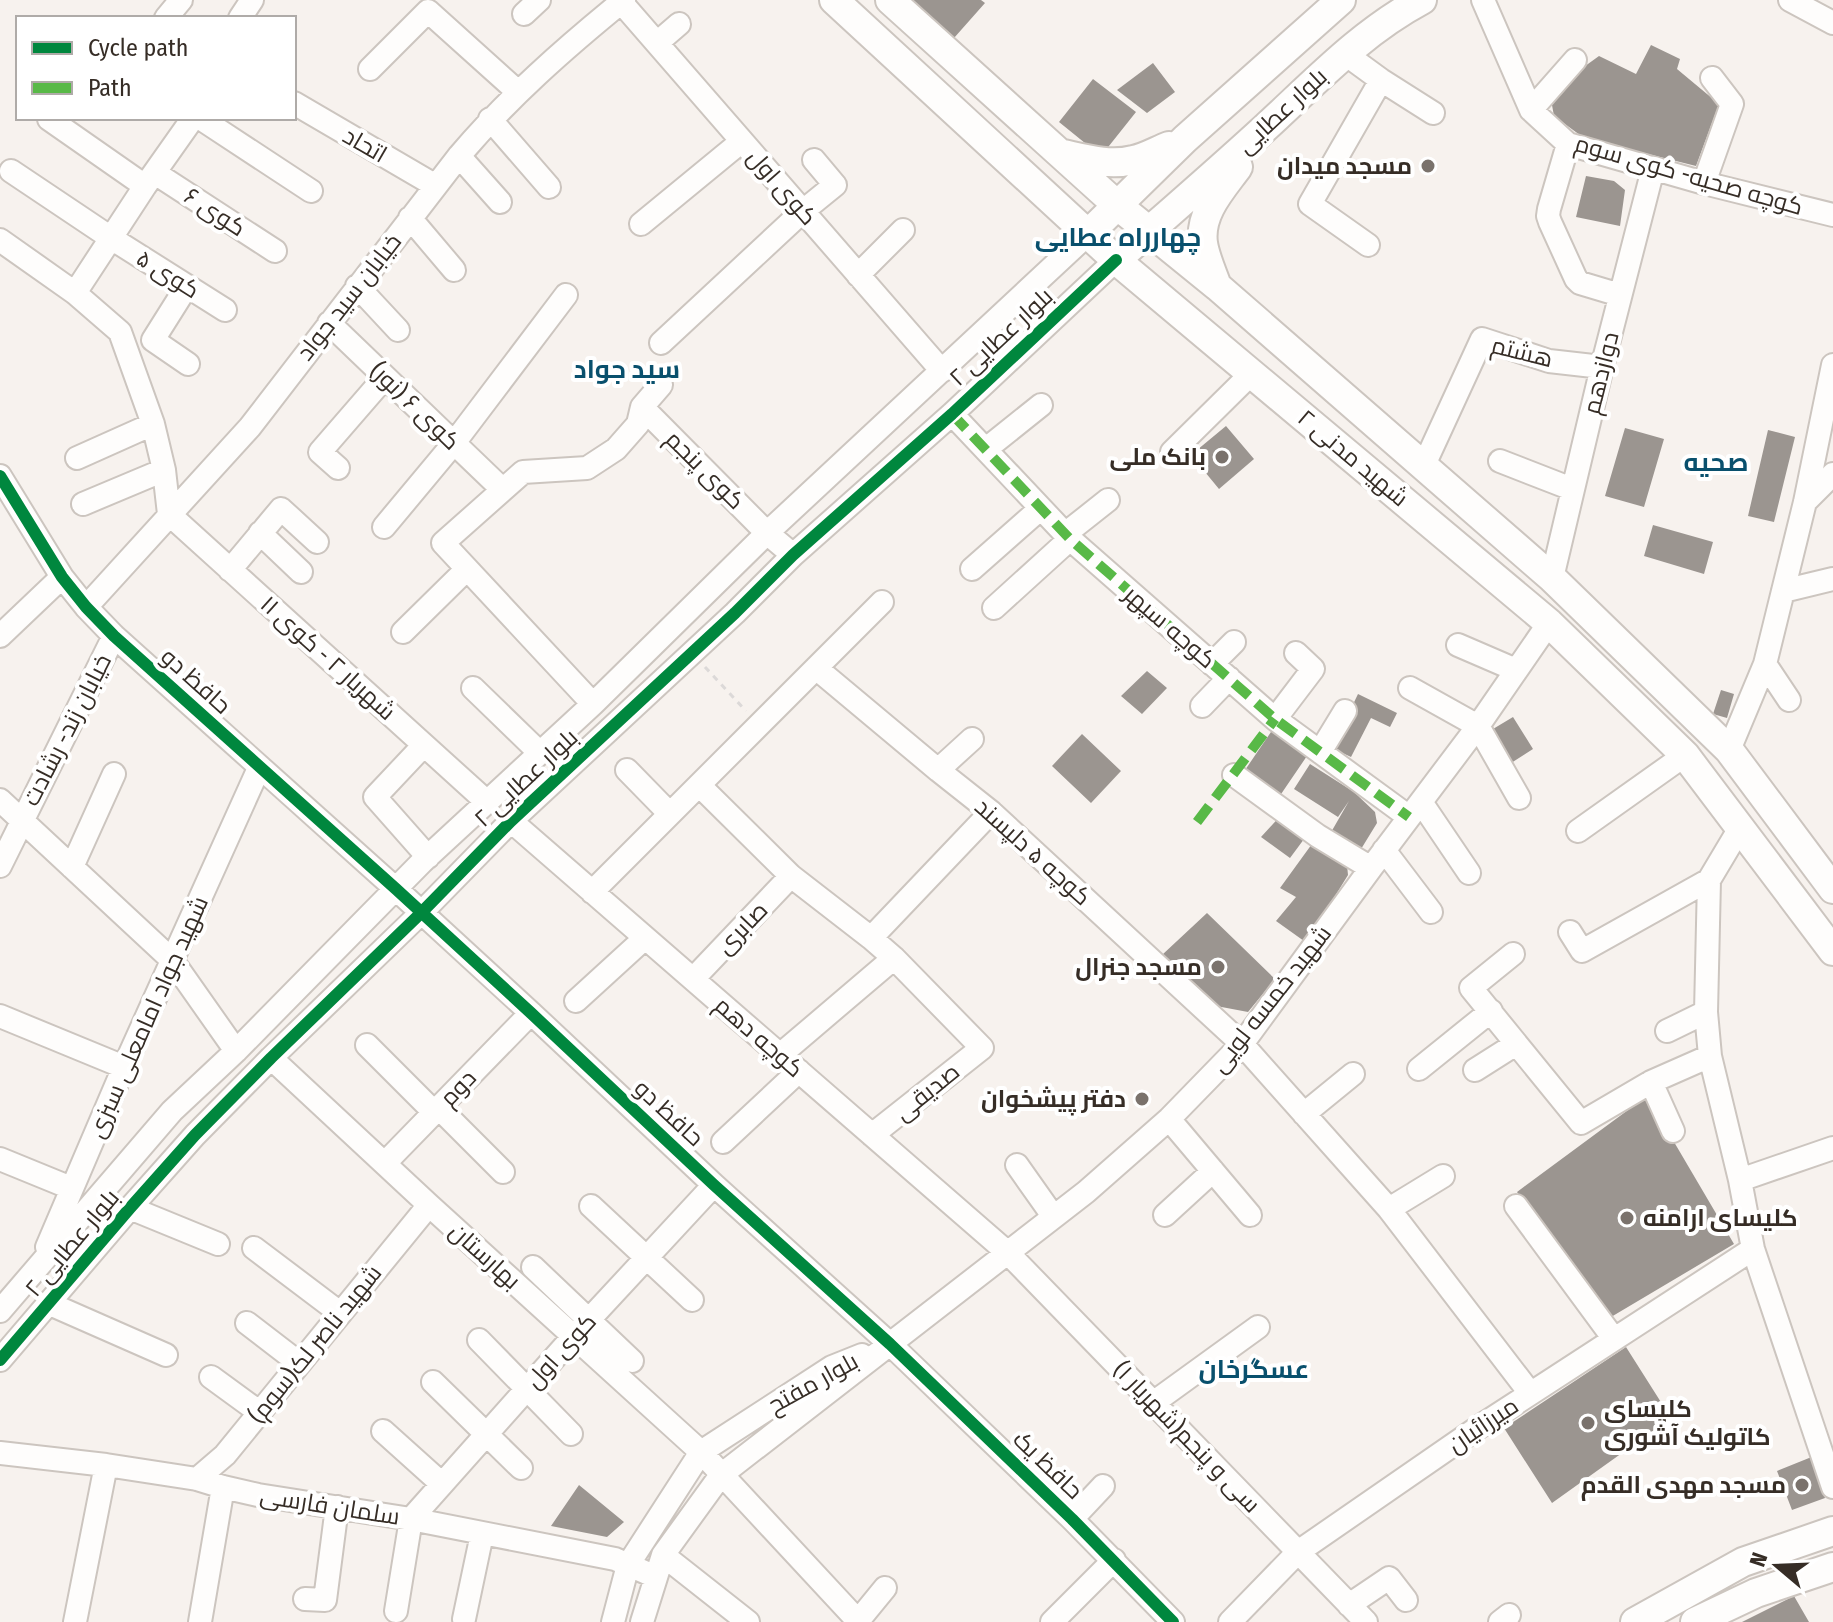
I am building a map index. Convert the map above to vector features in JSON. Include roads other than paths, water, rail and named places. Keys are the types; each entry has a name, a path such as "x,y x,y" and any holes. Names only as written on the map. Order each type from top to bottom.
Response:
{"main road":[{"name":"شهید مدنی ۲","path":"834,0 1116,260 1549,623 1682,752 1833,951"},
{"name":"شهید مدنی ۲","path":"890,0 1117,205 1217,286 1552,578 1734,756 1833,889"},
{"name":"بلوار عطایی","path":"1088,234 1185,139 1341,0"},
{"name":"بلوار عطایی","path":"1116,260 1267,127 1344,53 1396,14 1422,0"},
{"path":"1217,286 1203,246 1207,213 1267,127"},
{"path":"1061,153 1095,161 1136,160 1185,139"},
{"path":"1682,752 1694,758 1705,756 1709,747 1705,726"},
{"path":"1712,791 1711,779 1716,766 1734,756"},
{"path":"1635,1622 1743,1562 1833,1531"},
{"path":"1695,1622 1756,1593 1833,1567"}],"street":[{"path":"168,16 181,0"},
{"name":"کوچه صحیه- کوی سوم","path":"1483,0 1531,110 1568,144 1704,183 1833,215"},
{"path":"1790,0 1833,23"},
{"name":"کوی اول","path":"623,1 942,371"},
{"name":"خیابان سید جواد","path":"86,607 250,427 490,119 623,1"},
{"path":"370,69 428,11 518,92"},
{"path":"657,43 679,24"},
{"path":"1344,53 1433,113"},
{"path":"1531,110 1575,60"},
{"path":"1704,183 1732,104 1712,78"},
{"path":"1368,245 1310,204 1381,80"},
{"name":"اتحاد","path":"296,104 436,186"},
{"path":"490,119 549,187"},
{"name":"کوی ۶","path":"51,120 275,251"},
{"path":"75,293 187,121 311,191"},
{"path":"641,224 742,141"},
{"path":"1568,144 1548,216 1576,279 1620,295"},
{"path":"459,156 500,202"},
{"path":"661,343 835,185 814,160"},
{"name":"دوازدهم","path":"1552,578 1653,169"},
{"name":"کوی ۵","path":"11,171 225,310"},
{"path":"410,218 454,270"},
{"path":"858,275 903,230"},
{"name":"بلوار عطایی ۲","path":"0,1311 10,1285 39,1267 172,1111 236,1051 435,850 593,704 767,533 1088,234"},
{"path":"2,246 75,293 120,332 153,424 164,470 169,514"},
{"name":"بلوار عطایی ۲","path":"0,1360 195,1135 511,821 793,555 952,414 1116,260"},
{"path":"187,286 153,340 188,364"},
{"path":"357,286 398,330"},
{"path":"384,527 454,443 566,295"},
{"name":"کوی ۶ (نور)","path":"329,323 502,489"},
{"name":"هشتم","path":"1424,465 1482,339 1549,361 1602,367"},
{"path":"1734,756 1765,664 1805,502 1833,365"},
{"path":"1172,452 1252,373"},
{"path":"338,468 320,452 385,377"},
{"path":"593,704 443,543 523,472 587,468 616,449 638,424 642,407 661,385"},
{"path":"986,449 1041,405"},
{"name":"کوی پنجم","path":"642,407 767,533 793,555"},
{"name":"کوچه سپهر","path":"952,414 1067,536 1275,719 1320,752 1415,809 1469,873"},
{"path":"77,458 153,424"},
{"path":"1500,461 1572,489"},
{"path":"83,504 164,470"},
{"path":"1805,502 1833,474"},
{"name":"حافظ دو","path":"0,476 62,577 114,636 396,889 890,1344"},
{"path":"994,608 1108,500"},
{"path":"230,570 281,509 317,542"},
{"path":"972,569 1040,509"},
{"name":"شهریار ۲ - کوی ۱۱","path":"169,514 487,802"},
{"path":"260,533 301,572"},
{"path":"403,632 467,569"},
{"path":"0,636 62,577"},
{"path":"1783,591 1833,579"},
{"path":"592,892 882,602"},
{"name":"شهید خمسه لویی","path":"890,1344 1086,1192 1169,1119 1242,1044 1478,726 1549,623"},
{"name":"خیابان زند- رشادت","path":"0,866 114,636"},
{"path":"1202,706 1234,642"},
{"path":"1458,645 1516,670"},
{"path":"1275,719 1313,669 1296,653"},
{"path":"1765,664 1789,700"},
{"name":"کوچه ۵ دلپسند","path":"816,668 991,812 1242,1044 1389,1209 1530,1393"},
{"path":"473,688 540,753"},
{"path":"1410,688 1478,726 1519,798"},
{"path":"1320,752 1345,711"},
{"path":"938,770 972,739"},
{"path":"424,745 375,797 435,850 438,864 448,873 457,875 439,913 450,940"},
{"path":"1578,831 1682,752"},
{"name":"شهید جواد امامعلی سبزی","path":"39,1267 124,1067 259,768"},
{"path":"627,770 670,814"},
{"path":"72,867 114,774"},
{"path":"1234,775 1318,836 1371,868"},
{"path":"699,785 791,876 894,958 780,1055"},
{"path":"0,800 172,960 236,1051"},
{"path":"871,938 991,812"},
{"name":"کوچه دهم","path":"511,821 1008,1253"},
{"path":"1740,828 1709,880 1706,1012 1710,1056 1753,1249 1833,1487"},
{"path":"1384,850 1431,912"},
{"name":"صابری","path":"693,979 791,876"},
{"path":"1570,932 1582,951 1709,880"},
{"path":"576,1001 645,938"},
{"path":"1513,954 1471,988 1581,1123 1651,1082 1710,1056"},
{"name":"صدیقی","path":"872,1135 982,1048 894,958"},
{"path":"1419,1069 1491,1011"},
{"path":"1667,1031 1706,1012"},
{"name":"دوم","path":"385,1163 531,1013"},
{"path":"0,1016 124,1067"},
{"path":"1475,1070 1516,1044"},
{"path":"367,1045 503,1172"},
{"name":"بهارستان","path":"271,1058 701,1452 858,1622"},
{"path":"723,1142 799,1071"},
{"path":"1304,1114 1353,1074"},
{"path":"1651,1082 1673,1131"},
{"path":"172,1111 195,1135"},
{"path":"1169,1119 1250,1215"},
{"path":"1740,1180 1833,1148"},
{"path":"0,1159 71,1188"},
{"path":"1017,1165 1053,1216"},
{"path":"1165,1215 1213,1171"},
{"path":"1389,1209 1443,1176"},
{"name":"کوی اول","path":"411,1519 588,1320 714,1185"},
{"name":"شهید ناصر لک(سوم)","path":"197,1479 225,1455 429,1205"},
{"path":"591,1206 692,1300"},
{"path":"1516,1206 1614,1339"},
{"path":"130,1208 218,1244"},
{"path":"254,1248 340,1313"},
{"name":"میرزائیان","path":"1230,1622 1298,1552 1530,1393 1753,1249"},
{"name":"سی و پنجم(شهریار ۱)","path":"1008,1253 1366,1622"},
{"path":"533,1267 632,1361"},
{"path":"50,1304 166,1355"},
{"path":"247,1323 299,1363"},
{"path":"1153,1403 1258,1327"},
{"path":"479,1340 571,1434"},
{"name":"بلوار مفتح","path":"613,1622 628,1565 701,1452 832,1367 890,1344"},
{"name":"بلوار مفتح","path":"642,1622 659,1566 721,1475 890,1344"},
{"name":"حافظ یک","path":"890,1344 1114,1560 1173,1622"},
{"path":"211,1377 259,1412"},
{"path":"433,1382 521,1468"},
{"path":"383,1431 442,1484"},
{"name":"سلمان فارسی","path":"0,1453 197,1479 258,1495 411,1519 615,1559 628,1565 659,1566 748,1622"},
{"path":"75,1622 106,1465"},
{"path":"1072,1519 1103,1486"},
{"path":"200,1622 223,1487"},
{"path":"305,1599 325,1600 337,1507"},
{"path":"396,1611 411,1519"},
{"path":"464,1619 482,1534"},
{"path":"1052,1622 1114,1560"},
{"path":"1349,1605 1389,1578 1406,1600"},
{"path":"858,1622 885,1588"}],"place":[{"name":"مسجد میدان","path":"1428,166"},
{"name":"بانک ملی","path":"1222,457"},
{"name":"مسجد جنرال","path":"1218,967"},
{"name":"دفتر پیشخوان","path":"1142,1099"},
{"name":"کلیسای ارامنه","path":"1627,1218"},
{"name":"کلیسای کاتولیک آشوری","path":"1588,1423"},
{"name":"مسجد مهدی القدم","path":"1802,1485"}],"district":[{"name":"چهارراه عطایی","path":"1118,237"},
{"name":"سید جواد","path":"627,369"},
{"name":"صحیه","path":"1716,462"},
{"name":"عسگرخان","path":"1254,1369"}]}
